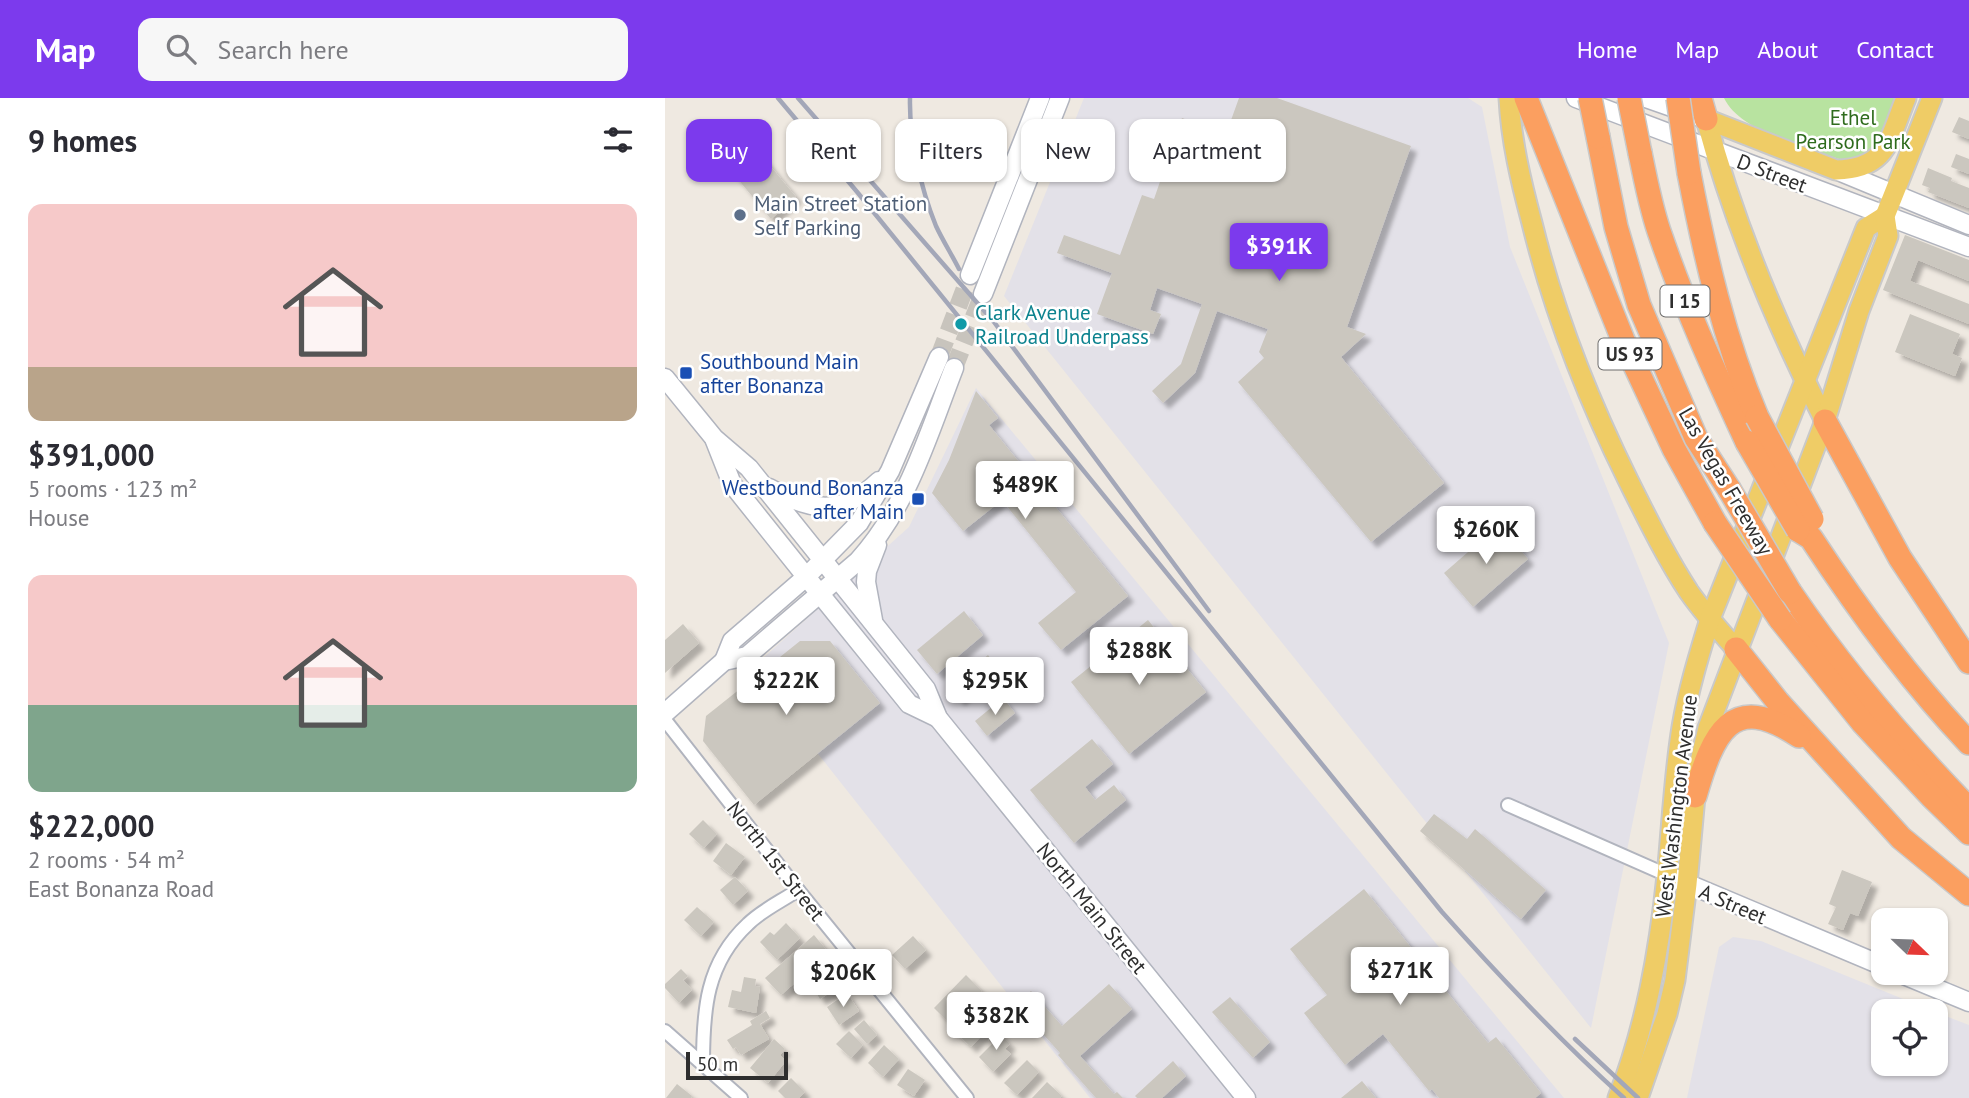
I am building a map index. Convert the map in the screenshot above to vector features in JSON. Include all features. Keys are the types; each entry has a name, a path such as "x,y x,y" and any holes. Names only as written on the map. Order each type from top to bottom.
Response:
{"highway":[{"name":"US 93","path":"1526,98 1623,340 1674,449 1715,523 1780,618 1863,723 1969,833"},
{"name":"Las Vegas Freeway","path":"1590,98 1616,227 1639,305 1696,438 1790,592 1834,654 1877,709 1969,809"},
{"name":"Las Vegas Freeway","path":"1629,98 1660,234 1695,327 1747,442 1798,530 1811,539 1870,626 1928,698 1969,743"},
{"path":"1678,98 1689,173 1706,256 1733,358 1757,417 1812,519 1811,539"},
{"path":"1825,421 1900,558 1969,662"},
{"path":"1736,649 1778,702 1901,838 1969,894"},
{"path":"1695,796 1704,764 1714,743 1735,720 1752,716 1764,717 1779,723 1827,755"}],"main road":[{"path":"970,275 1039,98"},
{"path":"983,294 1060,98"},
{"path":"1509,98 1510,122 1522,183 1542,265 1564,334 1602,428 1653,530 1689,591 1736,649"},
{"name":"D Street","path":"1576,98 1969,247"},
{"name":"D Street","path":"1646,98 1703,108 1836,170 1969,226"},
{"path":"1836,170 1861,167 1884,152 1906,98"},
{"name":"West Washington Avenue","path":"1639,1098 1668,1014 1675,980 1688,884 1697,774 1708,728 1825,421 1859,311 1888,236 1885,216 1933,98"},
{"path":"1703,108 1714,151 1757,275 1825,421"},
{"name":"West Washington Avenue","path":"1618,1098 1632,1063 1648,1007 1667,875 1682,728 1692,680 1710,620 1867,228 1885,216"},
{"path":"665,713 724,661 732,641 814,569 859,523 890,471 939,357"},
{"path":"874,624 867,589 867,571 882,532 912,478 954,368"},
{"name":"North Main Street","path":"665,379 713,438 749,468 814,569"},
{"name":"North Main Street","path":"713,438 732,484 829,586 909,704 939,718"},
{"path":"762,485 796,503 810,507 829,507 858,498 890,471"},
{"path":"724,661 747,656 858,561 882,532"},
{"name":"North Main Street","path":"829,586 874,624 926,689 939,718 1246,1098"},
{"name":"A Street","path":"1667,875 1871,961"},
{"path":"1928,985 1969,1002"}],"street":[{"name":"North 1st Street","path":"665,720 798,890 967,1098"},
{"name":"A Street","path":"1508,805 1667,875"},
{"path":"703,1064 706,995 727,946 750,922 798,890"},
{"path":"665,1031 741,1098"}],"shaded area":[{"path":"1084,98 1468,98 1482,107 1510,247 1669,643 1591,1028 1004,296 1050,182 1115,182 1115,119 1076,119"},
{"path":"976,388 1564,1098 1090,1098 751,669 909,527"},
{"path":"1733,937 1761,941 1903,999 1871,999 1871,1076 1948,1076 1948,1017 1969,1025 1969,1098 1687,1098 1719,947"}],"green space":[{"name":"Ethel Pearson Park","path":"1724,98 1900,98 1882,145 1854,162 1792,143 1758,129 1732,110"}],"building":[{"path":"1239,98 1277,98 1411,146 1347,327 1366,334 1341,357 1444,483 1371,542 1238,382 1264,358 1259,352 1268,329 1217,311 1195,373 1163,403 1152,391 1181,364 1202,304 1157,288 1150,310 1161,314 1153,334 1097,314 1112,273 1057,253 1064,235 1120,255 1142,195 1154,199 1160,182 1286,182 1286,119 1231,119"},
{"path":"1959,117 1969,121 1969,139 1952,132"},
{"path":"1956,154 1969,159 1969,174 1951,167"},
{"path":"772,168 796,197 771,219 740,182 772,182"},
{"path":"1928,168 1969,188 1969,208 1928,192 1930,188 1922,185"},
{"path":"1905,235 1969,260 1969,281 1918,260 1910,281 1969,304 1969,324 1883,290"},
{"path":"1910,314 1960,334 1952,354 1962,358 1955,376 1895,352"},
{"path":"976,391 998,418 989,425 1128,596 1061,650 1038,623 1076,592 1002,500 963,531 932,493 949,460"},
{"path":"1499,525 1528,559 1473,607 1444,573"},
{"path":"964,611 983,635 937,674 917,650"},
{"path":"1148,620 1206,692 1129,754 1071,682"},
{"path":"683,624 699,643 665,673 665,640"},
{"path":"800,641 830,641 880,703 754,805 703,741 706,716"},
{"path":"988,655 1000,671 989,680 986,677 959,700 949,687"},
{"path":"1003,698 1015,713 987,736 975,721"},
{"path":"1092,739 1113,764 1085,787 1095,800 1114,785 1126,800 1074,843 1030,790"},
{"path":"1434,814 1467,839 1475,829 1546,890 1521,919 1420,831"},
{"path":"703,820 717,834 704,848 689,834"},
{"path":"726,843 745,857 731,875 713,861"},
{"path":"1842,870 1872,882 1858,916 1850,913 1843,930 1828,924 1836,907 1829,904"},
{"path":"735,877 748,891 733,905 720,890"},
{"path":"1364,889 1488,1043 1496,1037 1541,1093 1535,1098 1439,1098 1432,1089 1429,1091 1383,1034 1345,1065 1304,1013 1327,995 1290,949"},
{"path":"697,907 714,922 701,936 684,920"},
{"path":"786,923 800,938 777,960 760,942 770,932 774,935"},
{"path":"814,935 829,953 781,995 765,978"},
{"path":"913,936 926,950 905,969 892,955"},
{"path":"835,965 845,983 820,999 809,980"},
{"path":"681,969 688,976 683,980 692,990 679,1003 665,988 665,984"},
{"path":"966,975 982,991 950,1024 934,1008"},
{"path":"744,977 756,979 755,986 760,987 756,1013 728,1007 732,990 741,992"},
{"path":"1109,984 1132,1009 1080,1056 1114,1094 1117,1092 1123,1098 1096,1098 1027,1016 1020,1022 1010,1010 1031,991 1062,1026"},
{"path":"847,993 859,1011 839,1025 827,1007"},
{"path":"1230,997 1270,1042 1253,1058 1212,1012"},
{"path":"983,998 1001,1015 971,1047 953,1030"},
{"path":"766,1011 770,1018 760,1024 769,1039 741,1055 727,1040 752,1025 750,1021"},
{"path":"864,1020 877,1035 867,1044 854,1029"},
{"path":"849,1031 863,1045 851,1058 836,1044"},
{"path":"997,1031 1010,1044 1005,1049 1011,1054 993,1072 979,1057 992,1044 988,1040"},
{"path":"774,1039 785,1049 780,1055 786,1061 768,1083 750,1068"},
{"path":"884,1045 899,1059 883,1077 868,1063"},
{"path":"1027,1060 1039,1072 1017,1095 1004,1083"},
{"path":"1173,1061 1186,1076 1162,1098 1135,1096"},
{"path":"908,1069 925,1080 914,1096 897,1085"},
{"path":"791,1078 805,1092 799,1098 785,1098 778,1091"},
{"path":"1362,1081 1376,1098 1341,1098"},
{"path":"1047,1082 1062,1096 1032,1098"},
{"path":"677,1084 692,1096 691,1098 666,1098"}],"tunnel":[{"path":"939,357 970,275"},
{"path":"954,368 983,294"}],"railway":[{"path":"778,98 1442,912 1530,1008 1624,1098"},
{"path":"798,98 994,322 1209,611"},
{"path":"910,98 914,146 925,196 936,226 959,269"},
{"path":"1575,1039 1638,1098"}],"place":[{"name":"Main Street Station Self Parking","path":"740,215"},
{"name":"Clark Avenue Railroad Underpass","path":"961,324"},
{"name":"Southbound Main after Bonanza","path":"686,373"},
{"name":"Westbound Bonanza after Main","path":"918,499"}]}
